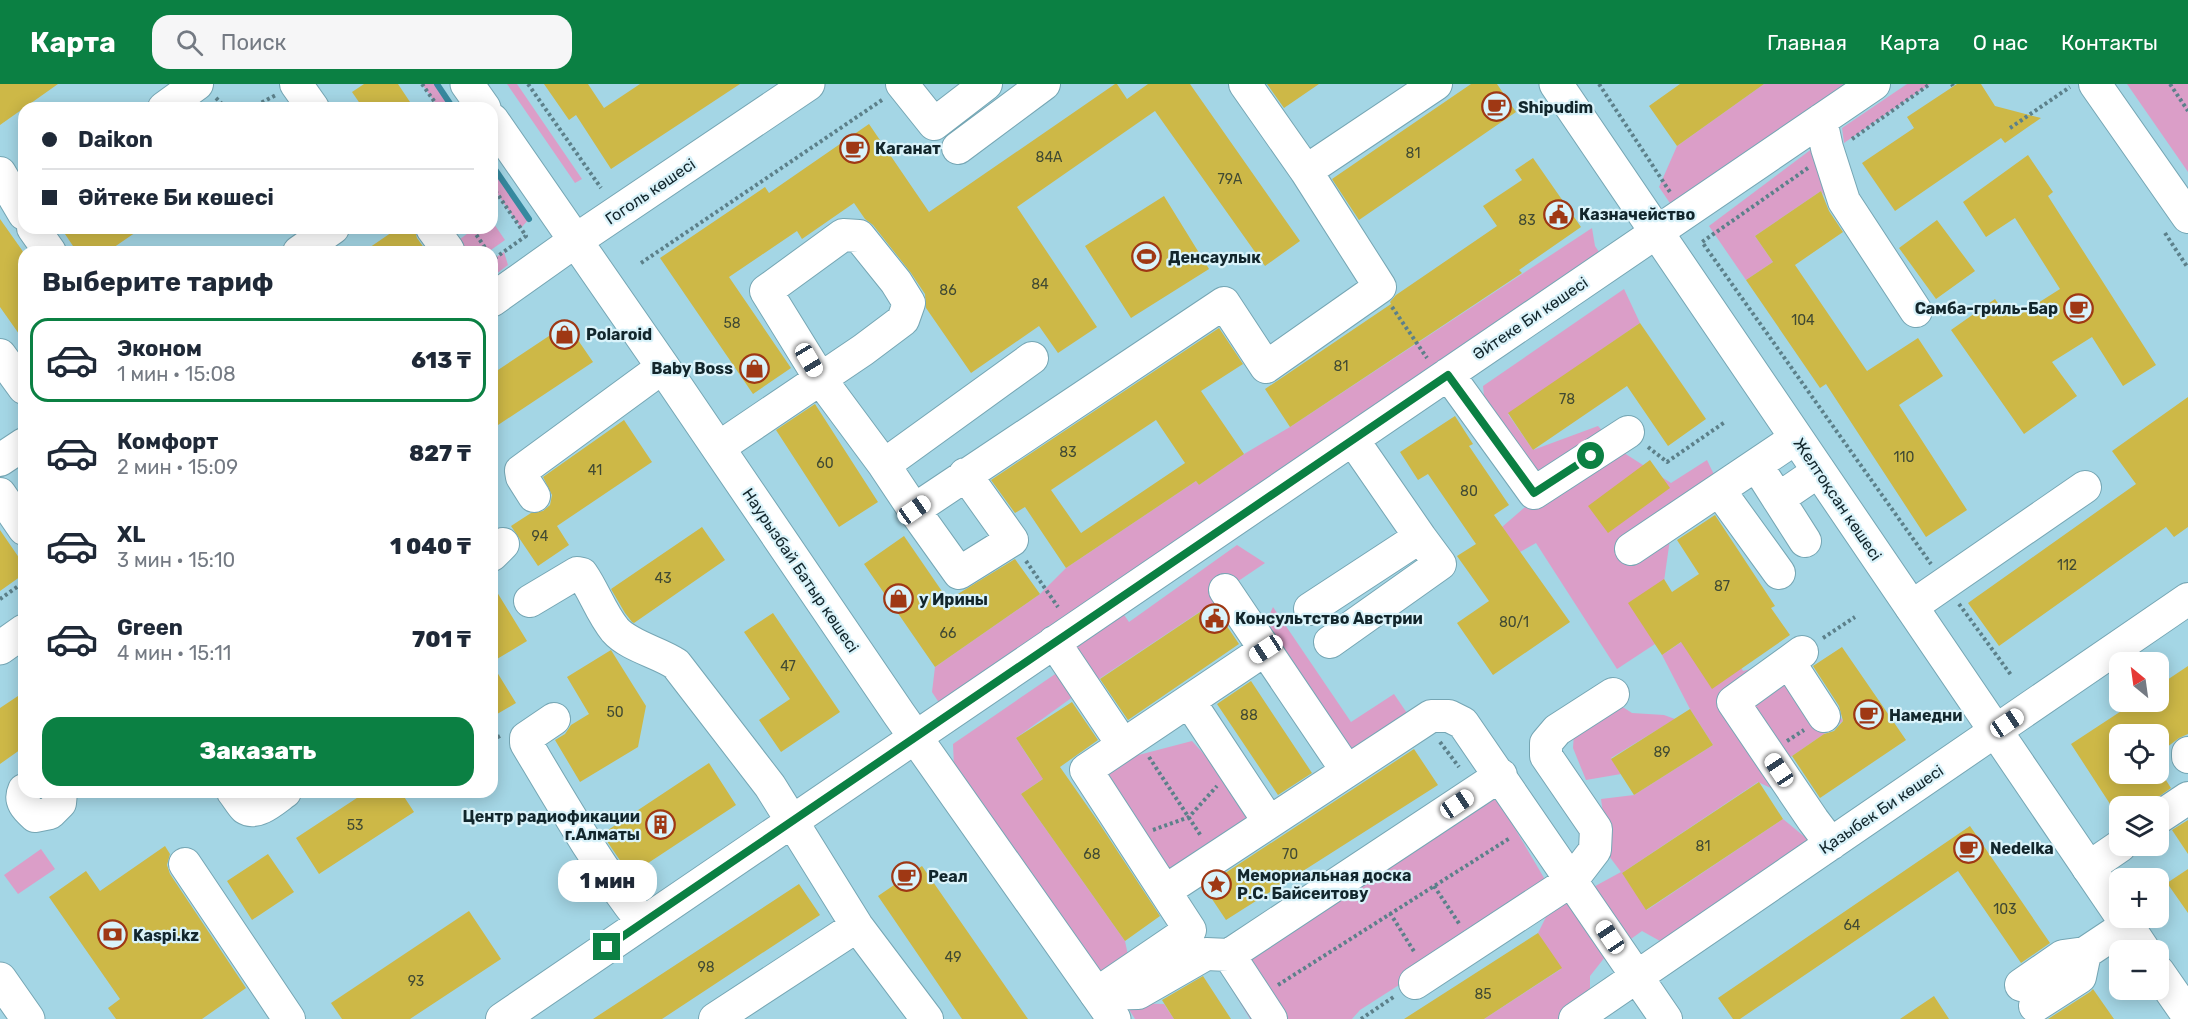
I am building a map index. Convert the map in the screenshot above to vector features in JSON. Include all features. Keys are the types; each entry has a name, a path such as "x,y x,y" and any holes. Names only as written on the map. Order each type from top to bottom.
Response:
{"main road":[{"path":"467,84 480,102"},
{"name":"Гоголь көшесі","path":"498,296 576,240 808,84"},
{"name":"Желтоқсан көшесі","path":"1556,84 2109,899"},
{"name":"Наурызбай Батыр көшесі","path":"498,129 914,737 1105,1006"},
{"path":"0,648 18,635"},
{"path":"0,979 28,1019"},
{"path":"2169,988 2188,1015"}],"street":[{"path":"296,84 309,102"},
{"path":"902,85 934,123 986,84"},
{"path":"958,148 1044,84"},
{"path":"914,510 1224,303 1266,367 1380,287 1306,171 1245,84"},
{"path":"1306,171 1436,84"},
{"name":"Әйтеке Би көшесі","path":"516,1015 643,923 1353,440 1438,366 1656,232 1874,84"},
{"path":"2082,86 2188,217"},
{"path":"175,102 202,87"},
{"path":"1821,120 1827,148 1844,201 1916,311"},
{"path":"0,173 18,203"},
{"path":"308,246 324,234"},
{"path":"718,448 820,380 903,320 909,303 896,282 859,236 843,235 766,291 820,380 884,465 959,573 1012,540 965,474"},
{"path":"0,355 18,380"},
{"path":"884,465 1032,358"},
{"path":"1438,366 1534,493 1628,432"},
{"path":"534,496 522,477 521,471 527,465 663,367"},
{"path":"1631,549 1796,438"},
{"path":"1330,642 1440,564 1353,440"},
{"path":"0,460 18,448"},
{"path":"1804,541 1772,490 1819,471"},
{"path":"1911,607 2085,487"},
{"path":"1719,490 1779,573"},
{"path":"0,494 18,520"},
{"path":"1310,609 1420,537"},
{"path":"530,601 577,573 582,573 616,631 634,644 662,654 676,664 770,786 857,926 927,1019"},
{"path":"1225,590 1347,771"},
{"name":"Қазыбек Би көшесі","path":"1575,1019 2188,599"},
{"path":"1054,642 1130,741"},
{"path":"1105,1006 1190,930 1086,770 1266,649"},
{"path":"1824,716 1796,657 1733,702 1831,844"},
{"path":"1422,979 1572,880 1595,850 1596,829 1546,756 1546,743 1557,730 1614,694"},
{"path":"1189,701 1269,822"},
{"path":"1165,891 1424,721 1431,717 1449,716 1463,723 1489,783 1533,823 1666,1019"},
{"path":"554,720 526,738 526,743 586,844 614,886 643,923"},
{"path":"1105,1006 1138,993 1206,954 1229,955 1489,783"},
{"path":"22,798 24,807 35,816 50,813 60,803 60,798"},
{"path":"238,798 245,808 252,810 265,807 277,798"},
{"path":"2169,811 2188,798"},
{"path":"2088,868 2109,854"},
{"path":"185,864 289,1019"},
{"path":"715,1019 857,926"},
{"path":"2028,995 2063,956 2085,953 2126,928"},
{"path":"1229,955 1264,1008"}],"path":[{"path":"422,84 435,102"},
{"path":"528,84 601,188"},
{"path":"1599,84 1673,196"},
{"path":"2170,84 2188,111"},
{"path":"641,263 902,85"},
{"path":"2010,128 2082,86"},
{"path":"202,87 220,102"},
{"path":"498,197 526,236 498,255"},
{"path":"1702,242 2010,675"},
{"path":"1380,287 1438,366"},
{"path":"1628,432 1667,462 1725,422"},
{"path":"1012,540 1058,607"},
{"path":"0,599 18,586"},
{"path":"1796,657 1855,617"},
{"path":"1768,754 1824,716"},
{"path":"1424,721 1489,783"},
{"path":"1130,741 1189,817 1215,858"},
{"path":"1130,838 1189,817 1233,768"},
{"path":"1264,1008 1390,913 1533,823"},
{"path":"1434,886 1473,945"},
{"path":"1361,1019 1422,979 1390,913"}],"shaded area":[{"path":"422,84 437,84 449,102 435,102"},
{"path":"507,84 517,84 582,179 575,183"},
{"path":"1764,84 1861,84 1674,209 1659,187 1677,146"},
{"path":"1907,84 1930,84 1844,143 1842,128"},
{"path":"2127,84 2188,84 2188,172"},
{"path":"1825,139 1848,229 1821,191 1755,236 1773,262 1746,280 1709,226"},
{"path":"498,174 529,219 521,228 498,195"},
{"path":"1592,228 1595,246 1608,265 947,715 932,692 935,667 1040,594 1066,568 1196,481 1199,485 1244,454 1290,427"},
{"path":"498,230 505,240 496,246 459,246 456,242 467,234 498,234"},
{"path":"504,252 508,265 498,272 498,256"},
{"path":"1624,289 1640,323 1508,414 1533,450 1598,426 1621,451 1671,483 1707,460 1719,485 1671,532 1655,644 1617,669 1536,543 1520,552 1502,527 1532,501 1487,427 1483,386"},
{"path":"1237,545 1265,563 1225,590 1213,603 1090,685 1065,647 1120,609 1129,622"},
{"path":"1273,607 1351,722 1394,694 1411,719 1349,761 1261,634"},
{"path":"1701,629 1731,647 1743,671 1776,663 1808,670 1843,721 1789,758 1777,791 1758,782 1622,873 1647,910 1783,819 1817,847 1669,946 1642,931 1624,944 1588,890 1621,872 1609,856 1601,799 1634,795 1713,745 1690,709 1662,655"},
{"path":"1064,668 1081,691 1016,738 1038,772 1047,776 1021,794 1125,941 1129,960 1101,980 954,767 953,744"},
{"path":"1601,693 1632,713 1664,715 1675,719 1611,758 1621,774 1586,780 1573,748 1576,705"},
{"path":"1192,741 1272,829 1178,897 1099,769 1127,758"},
{"path":"1491,788 1550,888 1360,1010 1352,1019 1250,1019 1223,975 1237,942"},
{"path":"41,849 55,869 18,894 4,875"},
{"path":"1571,899 1609,952 1590,976 1590,998 1558,1019 1484,1019 1561,969 1538,933 1546,917"},
{"path":"1125,1003 1164,1004 1174,1019 1135,1019"}],"building":[{"path":"0,84 58,84 33,102 18,102 18,112 0,125"},
{"path":"364,84 398,84 410,102 359,102 352,92"},
{"path":"544,84 588,84 604,108 640,84 740,84 611,169 576,115 569,120"},
{"path":"1115,84 1127,99 1148,84 1190,84 1300,241 1265,266 1155,111 1017,207 1097,327 1058,353 1039,326 971,373 926,308 925,294 911,273 854,203 802,239 797,231 729,277 791,368 753,394 660,258 765,187 769,193 869,124 929,212"},
{"path":"1267,84 1319,84 1284,108"},
{"path":"1471,84 1497,84 1516,112 1359,220 1332,179"},
{"path":"1680,84 1764,84 1677,146 1649,106"},
{"path":"1957,84 1981,84 1995,106 2041,118 2005,143 2001,138 1895,211 1862,163 1914,128 1907,117"},
{"path":"2028,155 2053,192 2048,196 2156,365 2123,386 2092,337 2052,362 2077,396 2024,434 1951,330 1995,299 2002,309 2011,303 2019,315 2060,289 2015,218 1986,237 1963,202"},
{"path":"1533,158 1581,227 1519,270 1522,273 1290,427 1265,389 1391,304 1390,302 1396,295 1497,226 1483,206 1522,180 1515,170"},
{"path":"1821,191 1829,211 1843,232 1795,265 1867,371 1918,338 1943,376 1899,405 1967,510 1926,537 1826,384 1820,388 1746,280 1773,262 1755,236"},
{"name":"Денсаулык","path":"1164,196 1209,269 1131,318 1085,246"},
{"path":"0,219 19,246 18,332 0,307"},
{"path":"1937,220 1975,271 1936,299 1899,248"},
{"path":"65,234 133,234 116,246 73,246"},
{"path":"389,234 416,234 423,246 372,246"},
{"path":"1640,323 1706,419 1668,446 1627,386 1533,450 1508,413"},
{"path":"567,324 593,362 498,425 498,370"},
{"path":"1219,328 1243,364 1201,391 1244,454 1199,485 1196,481 1066,568 1025,507 1015,513 991,480","holes":["1156,420 1185,463 1081,533 1051,490"]},
{"path":"2188,397 2188,527 2174,537 2166,527 1999,646 1968,603 2136,484 2112,451"},
{"path":"815,404 878,502 839,527 776,430"},
{"path":"1455,416 1473,444 1469,446 1509,505 1494,515 1570,622 1493,675 1457,623 1489,601 1457,556 1476,544 1428,474 1418,480 1400,452"},
{"path":"624,420 652,462 557,526 569,545 538,566 511,526 531,513 543,511 550,505 552,495 543,477"},
{"path":"1650,460 1670,488 1608,533 1588,506"},
{"path":"1715,515 1775,606 1771,608 1790,635 1712,689 1681,642 1662,655 1628,603 1664,579 1672,592 1699,574 1677,540"},
{"path":"702,527 725,560 634,623 632,622 611,589"},
{"path":"0,530 18,556 18,578 0,591"},
{"path":"904,536 948,600 1015,559 1040,594 935,667 864,564"},
{"path":"498,594 527,641 498,658"},
{"path":"1212,604 1239,644 1128,720 1100,679"},
{"path":"773,613 840,712 781,752 759,720 790,699 744,632"},
{"path":"1842,647 1906,740 1820,798 1792,756 1824,734 1834,731 1843,721 1839,706 1813,666"},
{"path":"611,650 646,706 638,747 580,782 555,740 565,734 571,725 589,714 567,677"},
{"path":"2188,666 2188,734 2169,746 2169,724 2109,724 2109,784 2168,784 2171,788 2160,796 2109,796 2109,802 2071,744 2120,712 2169,712 2169,679"},
{"path":"498,674 516,703 498,714"},
{"path":"1251,681 1312,773 1278,795 1217,704"},
{"path":"18,696 18,751 0,764 0,708"},
{"path":"1072,702 1098,740 1060,767 1160,916 1125,941 1021,794 1043,779 1016,738"},
{"path":"1690,709 1713,745 1634,795 1611,759"},
{"path":"1414,749 1438,785 1226,920 1204,887"},
{"name":"Центр радиофикации г.Алматы","path":"709,763 736,805 630,875 602,834"},
{"path":"1759,782 1783,819 1646,910 1622,873"},
{"path":"357,798 405,798 414,812 319,874 296,838"},
{"path":"2188,820 2188,854 2172,830"},
{"path":"1970,826 2050,943 2021,963 1958,871 1740,1019 1733,1019 1718,998"},
{"path":"165,846 170,854 167,865 170,874 246,988 202,1019 116,1019 108,1008 120,999 49,897 86,871 100,891"},
{"path":"268,854 294,892 252,920 227,881"},
{"path":"922,866 1028,1019 962,1019 878,896"},
{"path":"2188,869 2188,913 2169,886 2169,882"},
{"path":"799,884 820,915 662,1019 593,1019"},
{"path":"469,911 501,959 410,1019 342,1019 331,1003"},
{"path":"1538,933 1562,968 1484,1019 1404,1019"},
{"path":"1203,976 1231,1019 1174,1019 1162,1000"},
{"path":"2093,989 2114,1019 2048,1019 2090,992"},
{"path":"1934,996 1949,1019 1900,1019"}],"waterway":[{"path":"437,84 449,102"},
{"path":"498,174 529,219"}],"place":[{"name":"Shipudim","path":"1497,107"},
{"name":"Каганат","path":"854,148"},
{"name":"Казначейство","path":"1558,214"},
{"name":"Денсаулык","path":"1147,257"},
{"name":"Самба-гриль-Бар","path":"2079,308"},
{"name":"Polaroid","path":"565,334"},
{"name":"Baby Boss","path":"754,368"},
{"name":"у Ирины","path":"898,599"},
{"name":"Консультство Австрии","path":"1214,618"},
{"name":"Намедни","path":"1868,715"},
{"name":"Центр радиофикации г.Алматы","path":"661,825"},
{"name":"Nedelka","path":"1969,848"},
{"name":"Реал","path":"907,876"},
{"name":"Мемориальная доска Р.С. Байсеитову","path":"1216,884"},
{"name":"Kaspi.kz","path":"112,935"}],"route":[{"path":"607,947 1448,375 1534,493 1591,456"}]}
